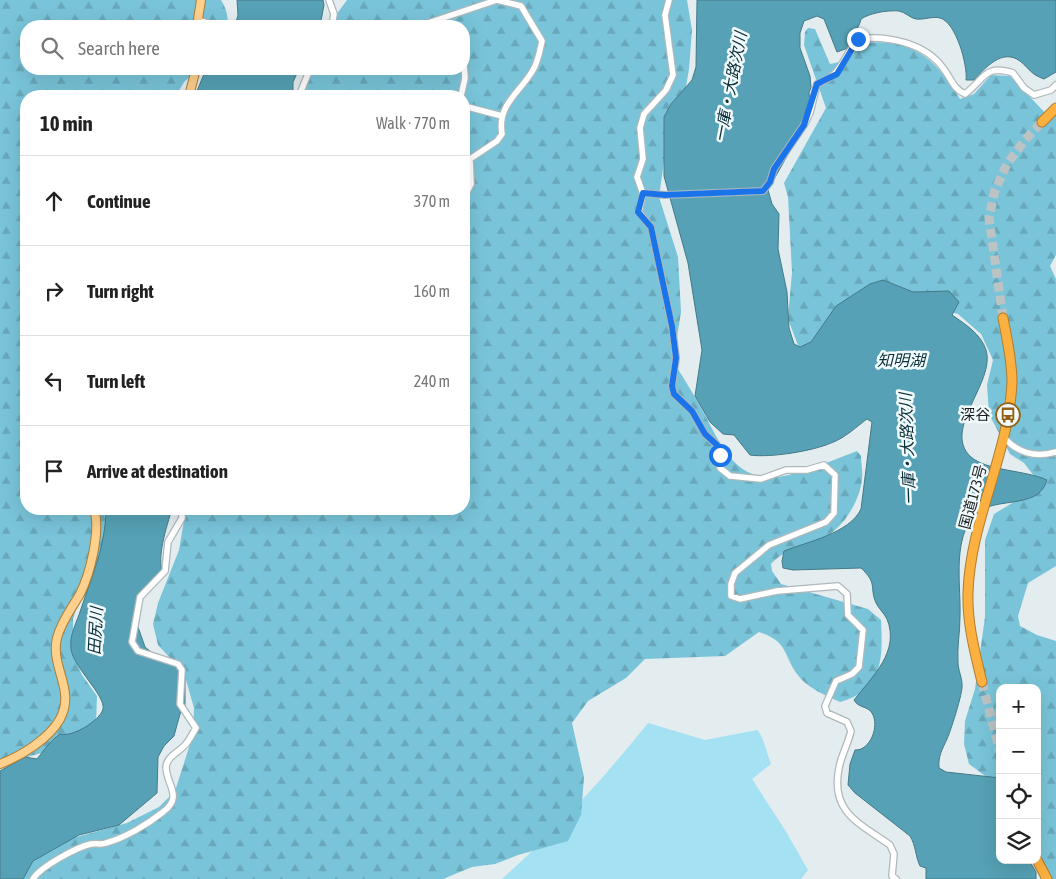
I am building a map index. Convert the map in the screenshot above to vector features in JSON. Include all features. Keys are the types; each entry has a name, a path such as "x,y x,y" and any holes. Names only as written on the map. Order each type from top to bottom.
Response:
{"highway":[{"path":"1042,122 1056,108"},
{"name":"国道173号","path":"982,682 973,645 968,593 971,562 1003,436 1012,381 1003,318"},
{"path":"1039,864 1047,879"}],"main road":[{"path":"197,20 200,1"},
{"path":"191,90 194,75"},
{"path":"0,764 30,747 51,730 66,706 66,692 55,647 65,618 86,580 96,524 95,515"}],"street":[{"path":"328,0 334,14 333,20"},
{"path":"437,20 497,0 521,6 542,40 533,71 506,105 502,116 502,134 497,141 470,159 470,186"},
{"path":"669,0 665,15 673,75 666,90 644,114 640,128 643,159 636,177 643,193 638,212 651,227 672,326 676,358 672,386 674,394 692,411 705,434 717,445 720,455 720,468 730,476 762,479 786,470 807,470 824,465 835,475 834,513 826,522 769,545 735,573 731,584 731,596 740,599 777,591 838,586 848,594 848,615 863,630 859,667 852,674 836,681 825,706 827,713 847,722 851,731 839,766 836,787 842,808 890,845 894,854 892,876 896,879"},
{"path":"643,193 665,195 763,191 770,182 774,169 804,125 817,84 837,74 858,39 872,37 899,42 924,50 934,57 944,69 956,90 965,94 985,73 995,69 1013,73 1024,88 1034,95 1051,90 1056,85"},
{"path":"301,90 308,75"},
{"path":"463,90 465,75"},
{"path":"470,108 502,116"},
{"path":"1003,436 1012,447 1042,456 1056,452"},
{"path":"33,879 38,871 50,863 91,844 104,844 125,835 164,812 172,803 173,791 166,767 170,757 184,746 196,728 180,704 182,670 178,664 138,651 132,642 140,597 166,571 168,542 182,515"}],"shaded area":[{"path":"648,723 705,740 757,730 764,742 771,764 752,779 808,870 801,879 502,879 578,804"}],"green space":[{"path":"0,0 221,0 226,9 228,20 20,20 20,75 192,75 184,82 179,90 20,90 20,515 108,515 109,526 94,584 77,606 73,619 73,655 82,675 97,696 96,726 65,746 0,765"},
{"path":"347,0 687,0 692,30 689,69 684,98 668,132 659,197 678,257 681,312 673,362 726,452 734,462 755,475 768,477 784,476 812,468 857,451 861,456 862,476 858,497 842,523 827,536 787,552 771,564 772,571 781,584 868,609 881,620 881,648 877,671 865,690 854,697 840,702 806,684 795,672 782,646 769,636 759,632 725,656 645,659 626,678 588,701 572,723 584,777 581,815 568,841 518,855 495,864 472,867 443,879 23,879 26,856 66,840 127,823 159,807 175,791 193,735 194,708 184,673 158,645 153,624 158,603 179,550 185,515 470,515 470,90 306,90 309,75 470,75 470,20 332,20"},
{"path":"808,28 815,29 830,64 848,60 862,43 880,42 895,44 921,54 931,62 941,72 960,99 974,94 991,75 1010,76 1050,118 1056,113 1056,255 1050,266 1056,279 1056,566 1028,583 1018,616 1020,626 1037,635 1056,641 1056,879 1049,879 1040,864 1041,684 996,684 996,784 969,764 964,744 965,721 975,689 985,617 985,540 994,514 1029,493 1034,476 1024,463 1010,454 989,414 987,385 993,360 981,334 958,314 930,306 802,356 788,319 792,272 788,197 784,183 826,108 804,45 805,32"}],"water":[{"path":"237,0 323,0 324,5 321,20 237,20"},
{"name":"知明湖","path":"697,0 1056,0 1056,72 1044,79 1033,73 1020,61 1007,57 994,61 974,80 966,80 965,65 960,45 951,27 940,18 916,19 899,11 869,15 861,19 848,48 837,52 824,19 817,16 804,21 800,33 800,48 810,76 811,113 768,190 772,204 779,214 778,249 787,292 789,328 794,344 800,347 811,342 836,306 870,284 883,280 913,292 949,291 959,302 952,315 976,334 986,350 987,363 984,376 965,420 962,433 963,446 971,457 978,462 1047,480 1042,490 1034,496 979,511 971,519 965,530 959,566 960,617 958,665 962,688 956,714 939,760 939,768 946,772 996,778 996,864 1031,864 1036,872 1036,879 926,879 926,868 920,866 910,836 855,793 848,785 850,764 855,750 860,749 869,742 875,724 872,713 854,700 876,672 887,652 890,642 890,631 887,619 876,603 870,578 861,568 793,570 783,568 782,561 784,551 827,536 838,530 848,524 861,509 872,422 867,419 841,438 814,449 780,455 750,455 734,435 723,434 710,422 695,396 702,350 688,263 664,176 664,117 671,104 692,80 696,67"},
{"path":"204,75 296,75 293,82 293,90 197,90"},
{"name":"田尻川","path":"106,515 170,515 161,551 163,573 142,597 138,627 145,647 151,652 170,659 185,672 185,706 180,714 174,736 164,746 158,757 157,793 119,825 79,835 33,861 23,879 0,879 0,771 25,757 37,759 56,737 60,734 65,735 78,731 97,719 103,709 100,697 73,656 71,639 94,572 104,535"}],"tunnel":[{"path":"1003,318 989,218 995,190 1007,164 1025,140 1042,122"},
{"path":"982,682 996,736"}],"place":[{"name":"深谷","path":"1008,415"}],"route":[{"path":"720,455 717,445 705,434 692,411 674,394 672,386 676,358 672,326 651,227 638,212 643,193 665,195 763,191 770,182 774,169 804,125 810,113 813,92 817,84 837,74 850,48 858,39"}],"water label":[{"name":"一庫・大路次川","path":"730,87"},
{"name":"一庫・大路次川","path":"907,449"}]}
